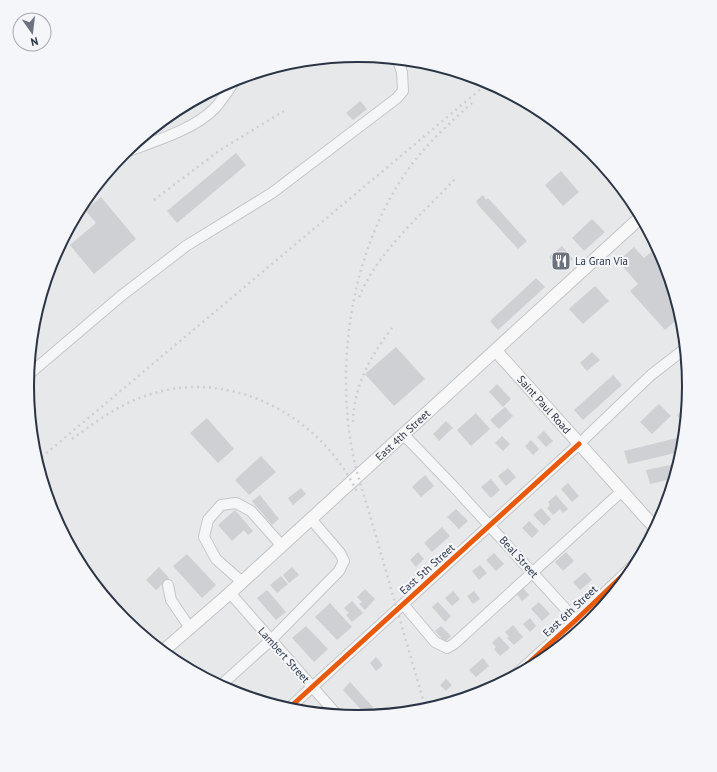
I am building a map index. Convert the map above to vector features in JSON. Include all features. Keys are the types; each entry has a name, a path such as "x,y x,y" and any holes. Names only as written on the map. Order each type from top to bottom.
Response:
{"main road":[{"name":"East 4th Street","path":"167,648 230,594 637,220"},
{"name":"Saint Paul Road","path":"496,351 652,525"}],"street":[{"path":"35,369 121,296 186,246 272,193 397,98 403,91 402,72 399,64"},
{"path":"140,147 165,138 197,122 214,109 234,86"},
{"name":"East 5th Street","path":"294,704 579,444 651,375 681,352"},
{"name":"Beal Street","path":"404,435 490,525 579,623"},
{"path":"403,604 435,642 447,648 454,644 622,491"},
{"path":"242,582 216,559 204,538 208,520 221,505 236,503 251,511 282,546"},
{"path":"225,682 271,640 339,571 344,560 312,519"},
{"name":"East 6th Street","path":"531,661 620,578"},
{"path":"168,585 172,600 190,628"},
{"name":"Lambert Street","path":"230,594 333,710"}],"building":[{"path":"360,101 367,109 353,120 346,113"},
{"path":"236,153 246,165 177,223 167,211"},
{"path":"561,171 579,192 563,206 545,185"},
{"path":"483,195 486,200 488,198 527,241 518,249 479,206 476,201"},
{"path":"101,197 136,239 94,274 70,245 96,223 86,211"},
{"path":"592,219 605,232 584,251 572,238"},
{"path":"562,246 573,259 560,271 549,257"},
{"path":"634,247 644,258 651,252 656,258 666,282 676,320 665,330 630,291 638,284 618,261"},
{"path":"536,278 545,287 498,330 490,321"},
{"path":"595,286 609,301 583,324 569,309"},
{"path":"396,347 425,379 394,406 365,374"},
{"path":"592,352 600,360 587,371 580,363"},
{"path":"613,375 622,385 583,420 574,410"},
{"path":"497,384 511,399 503,407 489,392"},
{"path":"659,404 671,416 652,434 640,422"},
{"path":"505,407 513,416 499,429 490,420"},
{"path":"682,410 681,419 677,415"},
{"path":"476,413 490,429 471,446 457,430"},
{"path":"207,418 234,449 218,463 190,433"},
{"path":"446,421 453,428 439,441 433,434"},
{"path":"544,431 553,441 546,447 537,437"},
{"path":"502,436 510,444 503,451 495,443"},
{"path":"679,438 676,453 628,464 624,451"},
{"path":"531,440 539,449 533,455 525,446"},
{"path":"261,456 276,472 249,495 235,480"},
{"path":"673,464 669,479 650,484 646,470"},
{"path":"508,468 516,477 506,486 498,476"},
{"path":"425,475 434,486 421,497 412,487"},
{"path":"491,479 500,490 491,498 481,487"},
{"path":"568,483 579,496 572,502 561,489"},
{"path":"301,488 306,494 293,505 288,498"},
{"path":"260,495 279,519 272,525 252,501"},
{"path":"556,495 568,509 563,513 560,509 553,515 547,508 550,505 548,502"},
{"path":"541,508 551,519 544,526 533,515"},
{"path":"456,509 468,521 459,529 447,517"},
{"path":"235,510 253,531 248,535 244,530 232,541 218,525"},
{"path":"529,521 539,531 532,538 522,528"},
{"path":"442,527 450,536 432,552 424,543"},
{"path":"418,552 424,559 416,567 410,560"},
{"path":"566,552 574,561 563,571 555,562"},
{"path":"494,553 504,564 496,571 486,560"},
{"path":"187,554 216,585 202,598 173,566"},
{"path":"480,565 487,573 479,580 472,571"},
{"path":"159,567 169,578 156,590 146,580"},
{"path":"292,567 299,575 289,583 283,575"},
{"path":"585,572 592,580 580,590 573,582"},
{"path":"281,576 288,584 277,593 270,585"},
{"path":"522,587 529,595 522,601 516,593"},
{"path":"365,589 375,599 365,610 359,604 362,602 357,597"},
{"path":"267,590 286,612 276,620 257,598"},
{"path":"453,591 460,599 452,606 445,598"},
{"path":"474,591 480,599 473,604 467,596"},
{"path":"352,601 363,613 352,622 346,615 349,613 344,608"},
{"path":"438,602 451,616 445,622 432,607"},
{"path":"539,602 550,614 542,621 531,609"},
{"path":"330,603 352,627 337,640 315,617"},
{"path":"530,618 536,626 530,632 523,624"},
{"path":"513,625 523,637 514,645 507,638 509,637 505,632"},
{"path":"306,626 328,649 314,662 292,638"},
{"path":"441,626 451,636 445,642 435,631"},
{"path":"499,636 510,648 500,656 494,649 496,647 492,643"},
{"path":"376,657 383,665 376,671 370,663"},
{"path":"483,658 489,666 476,677 469,670"},
{"path":"446,679 452,685 446,691 440,685"},
{"path":"350,682 373,707 370,710 361,710 343,690"}],"railway":[{"path":"42,457 484,86"},
{"path":"424,703 353,455 347,411 346,376 348,342 352,308 360,274 371,241 384,210 401,180 416,159 443,130 472,103"},
{"path":"154,200 220,150 284,111"},
{"path":"359,297 378,264 402,233 456,178"},
{"path":"353,422 356,396 360,384 370,361 392,328"},
{"path":"72,439 119,407 151,394 182,388 213,388 244,394 272,406 299,422 323,443 342,467 358,494"}],"cycle path":[{"path":"294,704 579,444"},
{"path":"531,661 620,578"}],"place":[{"name":"La Gran Via","path":"561,261"}]}
